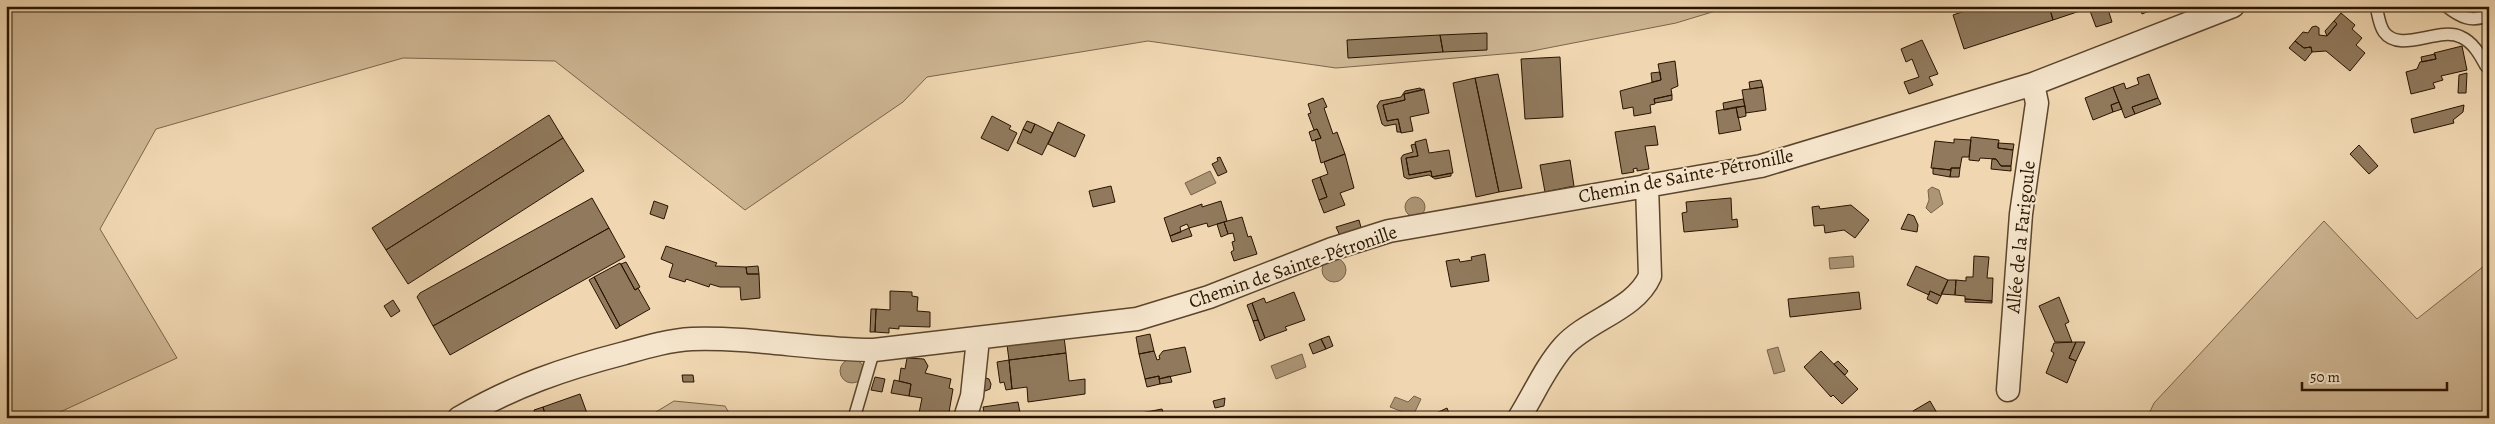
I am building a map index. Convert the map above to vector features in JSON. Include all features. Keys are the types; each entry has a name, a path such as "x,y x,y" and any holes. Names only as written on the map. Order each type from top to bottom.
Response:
{"street":[{"name":"Chemin de Sainte-Pétronille","path":"458,418 500,394 567,368 641,348 691,339 841,350 874,350 1137,319 1209,297 1332,249 1388,231 1761,166 2033,84 2234,6"},
{"name":"Allée de la Farigoule","path":"2008,390 2021,214 2037,103 2033,84"},
{"path":"1520,418 1552,362 1564,346 1581,330 1628,301 1646,286 1650,276 1648,185"},
{"path":"965,418 972,396 978,339"}],"lane":[{"path":"2376,6 2383,31 2390,39 2403,41 2448,34 2462,37 2477,50 2486,66"},
{"path":"2446,6 2461,17 2478,20 2489,15"},
{"path":"854,418 874,350"}],"shaded area":[{"path":"6,6 1732,6 1676,23 1527,52 1336,68 1148,41 927,77 903,102 745,210 555,61 403,58 156,129 100,229 177,358 47,418 6,418"},
{"path":"1210,171 1216,183 1191,195 1185,183"},
{"path":"1932,187 1939,190 1943,204 1931,213 1926,208 1929,200 1928,190"},
{"path":"1415,197 1422,200 1425,207 1422,214 1415,217 1408,214 1405,207 1408,200"},
{"path":"2324,221 2417,319 2489,262 2489,418 2147,418 2154,403"},
{"path":"1853,256 1854,267 1830,269 1829,258"},
{"path":"1334,258 1342,262 1346,270 1342,278 1334,282 1326,278 1322,270 1326,262"},
{"path":"1778,347 1785,371 1774,374 1767,350"},
{"path":"1302,354 1306,367 1276,379 1271,366"},
{"path":"852,359 860,363 864,371 860,379 852,383 844,379 840,371 844,363"},
{"path":"1414,396 1421,399 1413,416 1390,407 1395,397 1408,402"},
{"path":"674,401 725,406 732,418 646,418"}],"building":[{"path":"1979,6 2049,6 2053,20 1964,49 1953,15"},
{"path":"2049,6 2095,6 2053,20"},
{"path":"2107,6 2112,22 2096,27 2090,11"},
{"path":"2139,6 2161,6 2142,14"},
{"path":"2341,13 2355,25 2352,29 2362,38 2356,45 2365,53 2350,71 2326,51 2312,52 2311,47 2304,48 2295,41 2303,32 2308,33 2312,27 2316,26 2319,28 2319,35 2327,36 2337,24 2334,21"},
{"path":"2334,21 2337,24 2327,36 2325,31"},
{"path":"1487,33 1487,50 1443,52 1440,35"},
{"path":"1440,35 1443,52 1348,58 1347,40"},
{"path":"1922,40 1938,74 1929,77 1933,85 1909,94 1904,82 1919,77 1912,59 1906,62 1901,49"},
{"path":"2295,41 2304,48 2311,47 2312,52 2305,61 2289,48"},
{"path":"2462,46 2467,70 2441,76 2443,80 2433,83 2435,88 2411,94 2406,72 2417,69 2420,62 2436,59 2434,53"},
{"path":"2435,54 2436,59 2422,62 2421,57"},
{"path":"1560,57 1563,117 1525,119 1521,59"},
{"path":"1675,61 1678,86 1671,89 1672,95 1654,99 1655,104 1650,105 1651,113 1634,116 1633,107 1623,109 1620,91 1661,80 1658,64"},
{"path":"1660,72 1661,80 1652,82 1651,73"},
{"path":"2467,73 2466,93 2458,93 2459,75"},
{"path":"1498,74 1522,188 1499,192 1475,78"},
{"path":"2149,74 2158,98 2132,107 2135,114 2125,118 2113,87 2124,83 2126,89 2139,84 2137,78"},
{"path":"1475,78 1499,192 1476,197 1453,83"},
{"path":"1761,80 1763,87 1750,89 1749,82"},
{"path":"1763,87 1766,110 1746,113 1742,90"},
{"path":"2113,87 2119,102 2111,105 2113,112 2093,120 2085,98"},
{"path":"1420,88 1423,90 1404,94 1405,100 1383,105 1387,121 1398,119 1401,132 1397,132 1396,124 1385,126 1382,124 1377,106 1380,101 1401,97 1405,91"},
{"path":"1424,89 1429,113 1410,117 1413,131 1401,133 1398,119 1387,121 1383,105 1405,100 1404,94"},
{"path":"1672,95 1672,100 1655,103 1654,99"},
{"path":"1323,98 1327,107 1324,108 1333,134 1337,132 1345,154 1321,163 1315,140 1321,138 1317,129 1314,130 1308,114 1311,113 1308,104"},
{"path":"2158,98 2161,104 2135,114 2132,107"},
{"path":"1743,99 1745,106 1724,110 1723,103"},
{"path":"2119,102 2122,109 2113,112 2111,105"},
{"path":"2464,105 2463,112 2453,120 2454,123 2414,133 2411,119"},
{"path":"1745,106 1746,116 1738,118 1736,107"},
{"path":"1736,107 1741,130 1719,134 1716,111"},
{"path":"549,115 563,138 386,250 372,228"},
{"path":"992,116 1011,126 1009,129 1017,133 1008,151 981,138"},
{"path":"1027,121 1035,124 1031,133 1023,129"},
{"path":"1058,122 1085,135 1075,157 1048,144"},
{"path":"1035,124 1053,133 1042,155 1017,143 1023,129 1031,133"},
{"path":"1655,126 1658,145 1645,146 1649,169 1637,171 1637,168 1633,169 1634,172 1622,174 1615,132"},
{"path":"1317,129 1321,138 1312,141 1309,132"},
{"path":"1971,137 1999,140 1998,148 2013,150 2011,166 2001,166 1996,159 1980,158 1979,161 1969,160"},
{"path":"563,138 584,171 408,284 386,250"},
{"path":"1426,139 1429,153 1449,150 1453,173 1432,177 1431,171 1409,175 1406,158 1418,156 1415,142"},
{"path":"1954,139 1971,140 1969,157 1962,157 1960,168 1951,168 1951,170 1931,168 1935,141 1954,143"},
{"path":"1998,143 2014,144 2013,150 1998,148"},
{"path":"1415,144 1418,156 1406,158 1409,175 1431,171 1432,177 1429,175 1408,179 1404,177 1401,158 1403,155 1413,152 1411,145"},
{"path":"2359,145 2378,166 2369,174 2350,154"},
{"path":"1345,154 1354,188 1340,193 1345,205 1324,213 1319,200 1327,197 1320,177 1328,174 1324,162"},
{"path":"1220,157 1227,172 1218,176 1212,164 1218,161 1217,158"},
{"path":"1992,159 1996,159 2001,166 2011,166 2011,171 1991,169"},
{"path":"1570,160 1574,186 1545,192 1540,165"},
{"path":"1933,168 1951,170 1950,177 1933,174"},
{"path":"1951,168 1960,168 1959,177 1950,177"},
{"path":"1451,173 1451,176 1435,179 1432,177"},
{"path":"1320,177 1327,197 1319,200 1312,180"},
{"path":"1111,186 1115,202 1093,207 1089,191"},
{"path":"592,198 609,228 433,326 417,297 420,293"},
{"path":"1731,198 1732,220 1737,219 1738,227 1684,232 1682,213 1687,212 1686,202"},
{"path":"654,201 668,206 664,219 650,214"},
{"path":"1221,201 1227,221 1208,227 1207,223 1189,228 1187,224 1180,227 1181,232 1170,236 1164,218 1202,204 1202,207"},
{"path":"1851,205 1869,220 1855,238 1844,230 1825,233 1824,225 1814,226 1812,207 1819,206 1820,209"},
{"path":"1908,214 1914,216 1918,225 1917,232 1901,229"},
{"path":"1242,217 1248,237 1251,236 1257,254 1234,261 1231,252 1234,250 1232,242 1235,241 1233,233 1228,234 1224,222"},
{"path":"1359,220 1362,231 1341,238 1336,227"},
{"path":"1224,222 1228,234 1221,237 1217,224"},
{"path":"609,228 625,257 450,355 433,326"},
{"path":"1189,228 1192,236 1172,242 1170,236"},
{"path":"666,246 717,263 715,266 746,267 747,274 759,274 760,298 741,300 740,287 720,287 710,284 709,287 686,279 685,282 669,277 673,264 661,259"},
{"path":"1485,254 1489,281 1451,287 1446,261 1459,259 1460,262 1472,260 1471,257"},
{"path":"1974,256 1989,257 1987,278 1993,278 1992,301 1965,299 1965,296 1955,295 1956,280 1966,281 1966,277 1973,277"},
{"path":"626,262 640,287 635,290 621,264"},
{"path":"620,263 635,290 638,288 650,309 620,326 594,277"},
{"path":"758,266 759,274 747,274 746,267"},
{"path":"1916,266 1948,280 1941,296 1930,291 1929,295 1907,285"},
{"path":"594,277 620,326 616,329 589,280"},
{"path":"1948,280 1956,280 1955,295 1941,294"},
{"path":"890,291 912,292 912,296 918,297 917,311 930,312 930,327 899,326 899,329 889,328 889,333 875,332 876,309 890,310"},
{"path":"1930,291 1941,296 1937,304 1927,299"},
{"path":"1294,292 1305,320 1285,327 1287,330 1265,338 1252,303 1264,298 1266,303"},
{"path":"1859,292 1861,309 1790,317 1788,299"},
{"path":"2059,297 2069,322 2065,324 2072,342 2055,342 2039,306"},
{"path":"1965,299 1992,301 1992,303 1965,302"},
{"path":"393,300 400,311 391,317 384,306"},
{"path":"1252,303 1258,320 1253,321 1247,305"},
{"path":"871,309 876,309 875,332 870,332"},
{"path":"1258,320 1265,338 1260,341 1253,321"},
{"path":"1150,334 1154,351 1139,354 1136,337"},
{"path":"1329,336 1333,346 1326,349 1321,339"},
{"path":"1064,337 1066,353 1009,360 1007,345"},
{"path":"1321,339 1326,349 1313,354 1309,344"},
{"path":"2076,342 2085,342 2076,361 2069,358"},
{"path":"2076,342 2069,358 2076,361 2067,383 2046,373 2054,353 2051,351 2054,343"},
{"path":"1185,347 1191,372 1159,379 1159,376 1145,379 1139,354 1154,351 1157,360 1160,359 1159,356 1163,351"},
{"path":"1821,351 1858,389 1842,404 1833,395 1831,397 1804,367"},
{"path":"1066,353 1069,381 1085,379 1085,394 1028,402 1027,387 1012,389 1009,360"},
{"path":"907,358 924,359 928,366 925,373 951,379 949,388 953,389 948,418 918,418 922,398 909,396 911,384 899,381 901,368 905,369"},
{"path":"1009,360 1012,389 1006,390 1004,382 1000,383 997,362"},
{"path":"1838,361 1848,371 1845,375 1834,364"},
{"path":"682,375 693,375 694,382 683,382"},
{"path":"1159,376 1160,384 1147,387 1145,379"},
{"path":"1170,376 1172,382 1160,384 1159,379"},
{"path":"875,377 885,379 882,392 871,390"},
{"path":"983,377 989,379 991,384 990,389 985,391 983,391"},
{"path":"894,380 911,384 909,396 891,393"},
{"path":"580,394 588,416 546,418 543,407"},
{"path":"1225,398 1224,406 1215,408 1213,401"},
{"path":"1930,401 1937,413 1928,418 1917,418 1913,411"},
{"path":"1018,402 1021,418 985,418 983,407"},
{"path":"543,407 546,418 536,418 534,410"},
{"path":"1447,408 1451,418 1428,418 1428,417"},
{"path":"1162,409 1164,415 1158,418 1141,418 1141,413"}]}
